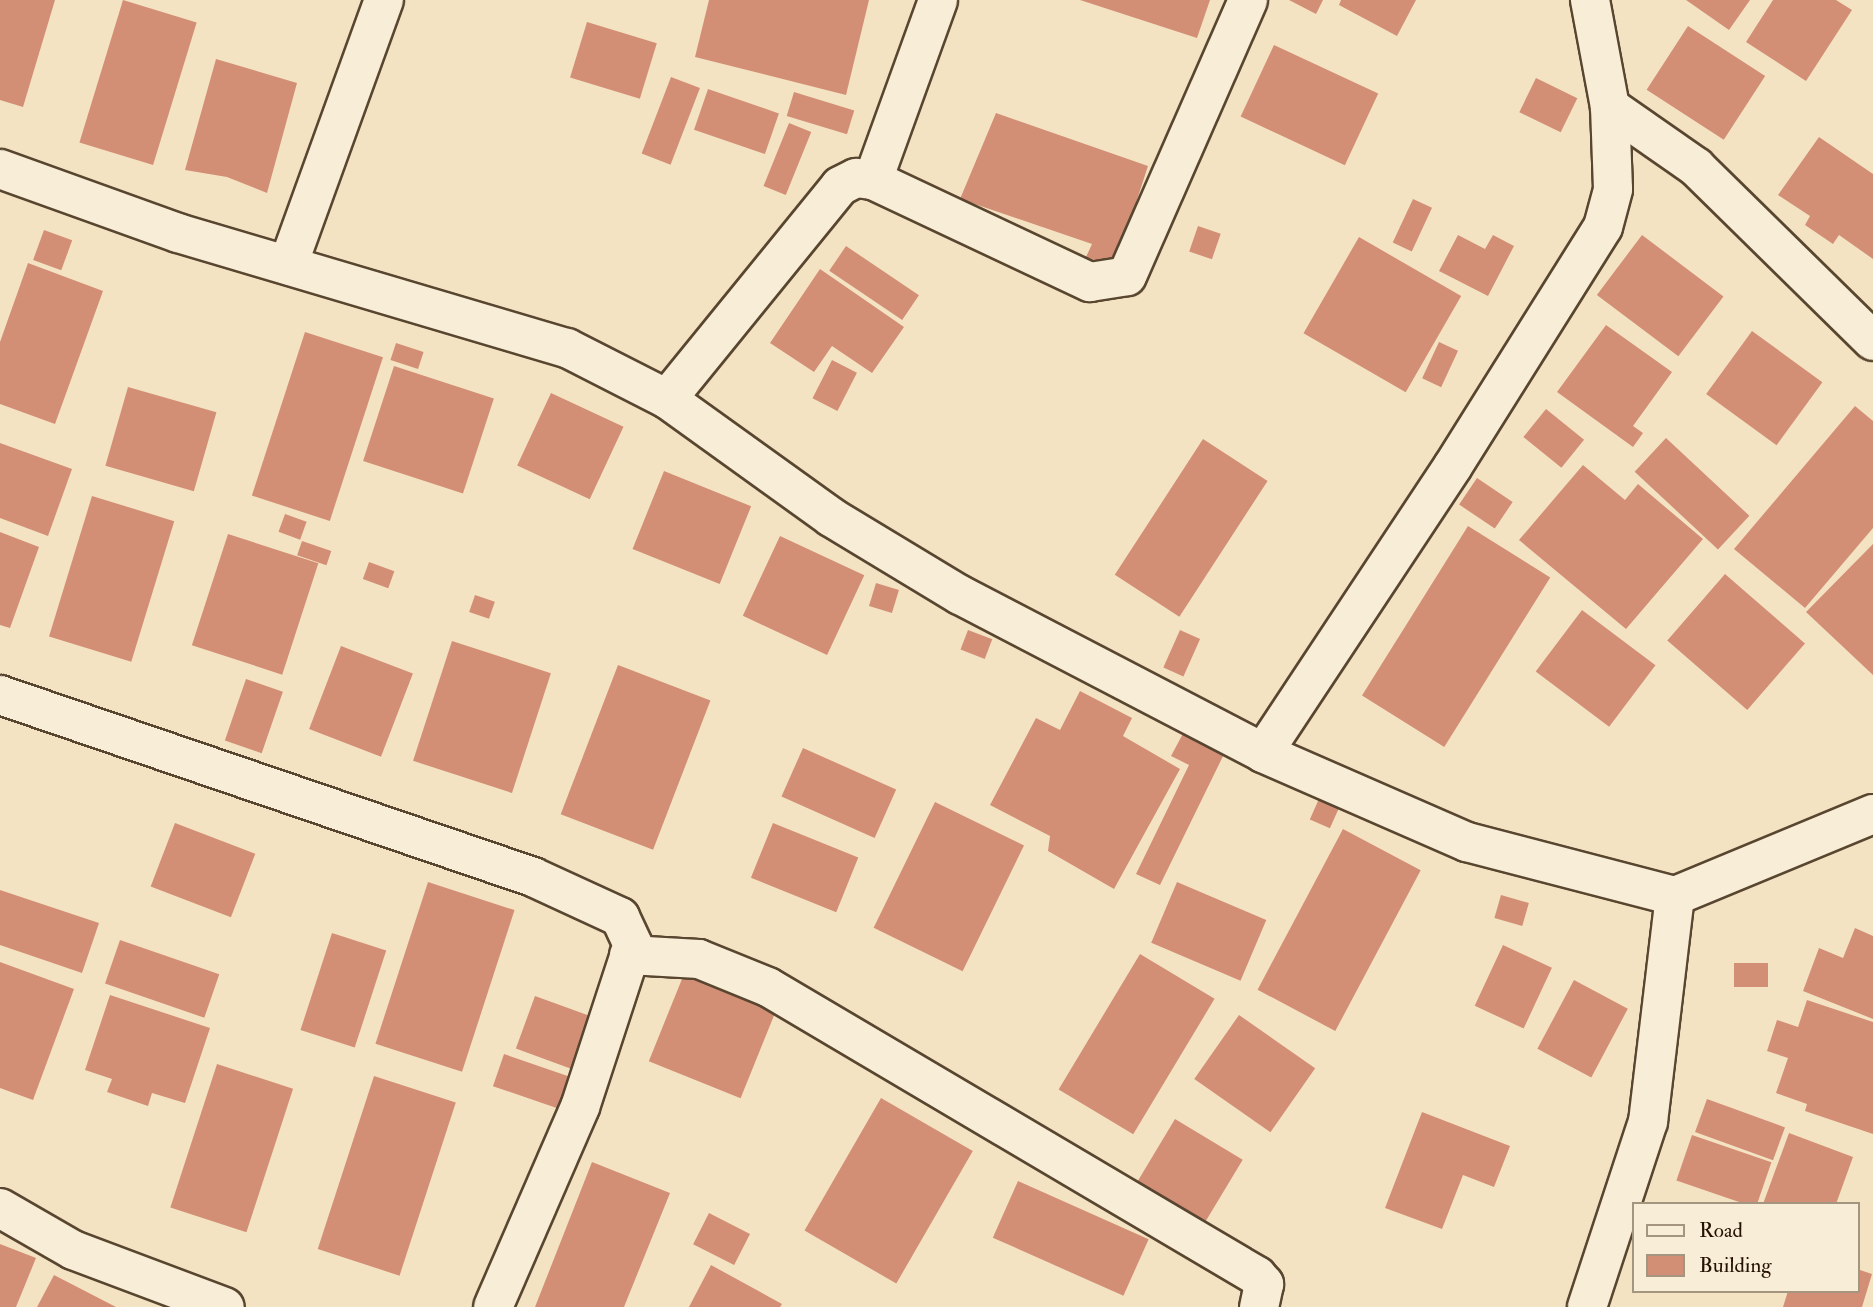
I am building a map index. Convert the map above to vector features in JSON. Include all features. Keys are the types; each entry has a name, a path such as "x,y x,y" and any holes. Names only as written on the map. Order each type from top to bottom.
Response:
{"street":[{"path":"288,265 384,0"},
{"path":"873,180 938,0"},
{"path":"667,399 840,186 856,178 873,180 1090,282 1127,276 1248,0"},
{"path":"1263,753 1453,467 1603,227 1613,190 1610,107 1590,0"},
{"path":"1610,107 1696,167 1873,341"},
{"path":"0,169 288,265 567,348 667,399 831,517 960,595 1263,753 1468,842 1675,896 1873,814"},
{"path":"0,695 533,877 620,917 633,945 580,1107 493,1307"},
{"path":"1587,1307 1648,1122 1675,896"},
{"path":"629,955 699,959 768,987 1257,1276 1264,1284 1259,1307"},
{"path":"0,1208 73,1250 225,1307"}],"building":[{"path":"0,0 55,0 23,107 0,100"},
{"path":"123,0 197,23 153,165 79,142"},
{"path":"709,0 869,0 846,95 695,57"},
{"path":"1080,0 1210,0 1197,38"},
{"path":"1289,0 1323,0 1316,14"},
{"path":"1341,0 1416,0 1397,36 1339,5"},
{"path":"1686,0 1750,0 1729,30"},
{"path":"1773,0 1836,0 1852,10 1806,81 1746,42"},
{"path":"587,22 657,43 640,99 570,77"},
{"path":"1688,26 1765,76 1724,140 1647,90"},
{"path":"1274,45 1378,94 1345,165 1241,117"},
{"path":"216,59 297,83 267,193 227,177 185,170"},
{"path":"671,77 700,88 671,165 642,154"},
{"path":"1536,78 1577,98 1561,132 1519,112"},
{"path":"708,89 779,113 765,154 694,130"},
{"path":"794,92 854,110 847,134 787,116"},
{"path":"996,113 1148,166 1115,267 1086,257 1092,244 960,199"},
{"path":"789,123 811,132 786,195 764,186"},
{"path":"1819,137 1873,174 1873,259 1839,235 1833,244 1805,225 1810,216 1778,195"},
{"path":"1413,199 1432,208 1412,251 1393,243"},
{"path":"1198,226 1221,234 1212,259 1189,252"},
{"path":"44,230 72,240 61,270 33,260"},
{"path":"1458,235 1485,249 1493,235 1514,246 1488,296 1439,271"},
{"path":"1642,235 1723,296 1678,356 1597,295"},
{"path":"1359,237 1461,296 1406,392 1304,333"},
{"path":"846,246 919,295 902,320 829,271"},
{"path":"28,263 103,291 55,424 0,404 0,342"},
{"path":"820,269 904,327 872,373 832,346 814,372 770,343"},
{"path":"1606,325 1672,372 1633,426 1643,433 1633,447 1557,392"},
{"path":"1752,331 1822,382 1777,445 1706,394"},
{"path":"305,332 383,357 330,521 252,496"},
{"path":"1439,342 1458,351 1441,387 1422,378"},
{"path":"396,343 424,352 418,369 390,360"},
{"path":"832,360 857,373 837,411 812,398"},
{"path":"394,366 494,398 463,494 363,461"},
{"path":"128,387 216,412 194,491 105,466"},
{"path":"551,393 624,427 590,499 517,466"},
{"path":"1855,406 1873,421 1873,528 1805,608 1734,549"},
{"path":"1546,409 1584,440 1561,468 1523,437"},
{"path":"1666,438 1749,516 1718,549 1635,472"},
{"path":"1203,439 1268,481 1179,617 1115,575"},
{"path":"0,443 72,469 48,536 0,518"},
{"path":"1583,465 1625,500 1638,484 1703,539 1626,629 1519,540"},
{"path":"664,471 751,506 720,584 633,549"},
{"path":"1477,478 1513,502 1495,529 1459,505"},
{"path":"92,496 174,521 131,662 49,637"},
{"path":"285,514 307,522 300,540 279,532"},
{"path":"1468,526 1550,577 1444,747 1362,696"},
{"path":"0,532 39,547 10,628 0,625"},
{"path":"228,534 318,563 282,675 192,645"},
{"path":"780,536 864,575 827,655 743,616"},
{"path":"302,541 331,551 326,565 297,555"},
{"path":"1873,544 1873,675 1806,612"},
{"path":"369,562 394,571 388,588 363,579"},
{"path":"1725,574 1805,644 1747,710 1667,640"},
{"path":"876,583 899,590 892,613 869,606"},
{"path":"475,595 495,602 489,619 469,612"},
{"path":"1582,610 1655,665 1609,727 1536,671"},
{"path":"968,630 992,639 985,659 960,650"},
{"path":"1180,630 1200,639 1183,676 1163,667"},
{"path":"452,641 551,673 512,793 413,761"},
{"path":"341,646 413,674 381,757 309,729"},
{"path":"618,665 710,700 653,850 561,814"},
{"path":"246,679 283,692 262,753 225,740"},
{"path":"1080,691 1132,718 1123,736 1180,769 1114,889 1048,851 1050,836 990,805 1036,718 1060,730"},
{"path":"1186,728 1227,748 1160,885 1136,874 1189,765 1171,756"},
{"path":"803,748 896,789 875,838 781,796"},
{"path":"1322,792 1342,801 1330,828 1310,819"},
{"path":"935,802 1024,845 963,971 874,928"},
{"path":"175,823 255,854 231,917 151,886"},
{"path":"773,823 858,857 836,912 751,878"},
{"path":"1343,829 1421,870 1335,1031 1258,990"},
{"path":"428,882 515,910 462,1072 375,1044"},
{"path":"1177,882 1266,920 1241,981 1151,943"},
{"path":"0,890 99,923 82,973 0,945"},
{"path":"1501,895 1529,903 1522,926 1494,918"},
{"path":"1855,928 1873,936 1873,1019 1803,991 1819,948 1843,958"},
{"path":"332,933 386,951 355,1048 300,1030"},
{"path":"120,940 219,974 204,1018 105,983"},
{"path":"1503,945 1552,968 1524,1029 1475,1006"},
{"path":"1140,954 1215,999 1133,1134 1059,1089"},
{"path":"0,962 74,989 33,1100 0,1088"},
{"path":"1734,963 1768,963 1768,987 1734,987"},
{"path":"684,974 776,1011 741,1098 649,1061"},
{"path":"1574,980 1628,1009 1591,1078 1537,1049"},
{"path":"110,995 210,1028 185,1103 152,1093 148,1106 107,1092 112,1079 85,1070"},
{"path":"535,996 594,1018 575,1070 516,1049"},
{"path":"1807,1000 1873,1022 1873,1134 1805,1111 1807,1104 1776,1093 1788,1058 1767,1051 1777,1020 1798,1027"},
{"path":"1239,1015 1315,1068 1270,1132 1194,1079"},
{"path":"504,1054 575,1078 564,1111 493,1086"},
{"path":"217,1064 293,1089 246,1232 170,1208"},
{"path":"374,1076 456,1103 400,1276 318,1249"},
{"path":"881,1098 973,1151 896,1284 804,1231"},
{"path":"1707,1099 1785,1127 1773,1160 1695,1132"},
{"path":"1422,1112 1510,1146 1494,1187 1463,1175 1442,1229 1385,1208"},
{"path":"1175,1119 1243,1160 1205,1223 1137,1182"},
{"path":"1789,1133 1853,1157 1837,1202 1764,1202"},
{"path":"1692,1135 1771,1162 1758,1202 1739,1202 1676,1180"},
{"path":"592,1162 670,1193 624,1307 535,1307"},
{"path":"1018,1181 1149,1239 1123,1296 993,1238"},
{"path":"709,1213 750,1234 734,1265 693,1244"},
{"path":"0,1244 36,1258 16,1307 0,1307"},
{"path":"711,1265 782,1304 780,1307 689,1307"},
{"path":"1859,1270 1872,1274 1862,1307 1783,1307 1787,1293 1859,1293"},
{"path":"54,1275 116,1307 37,1307"}]}
